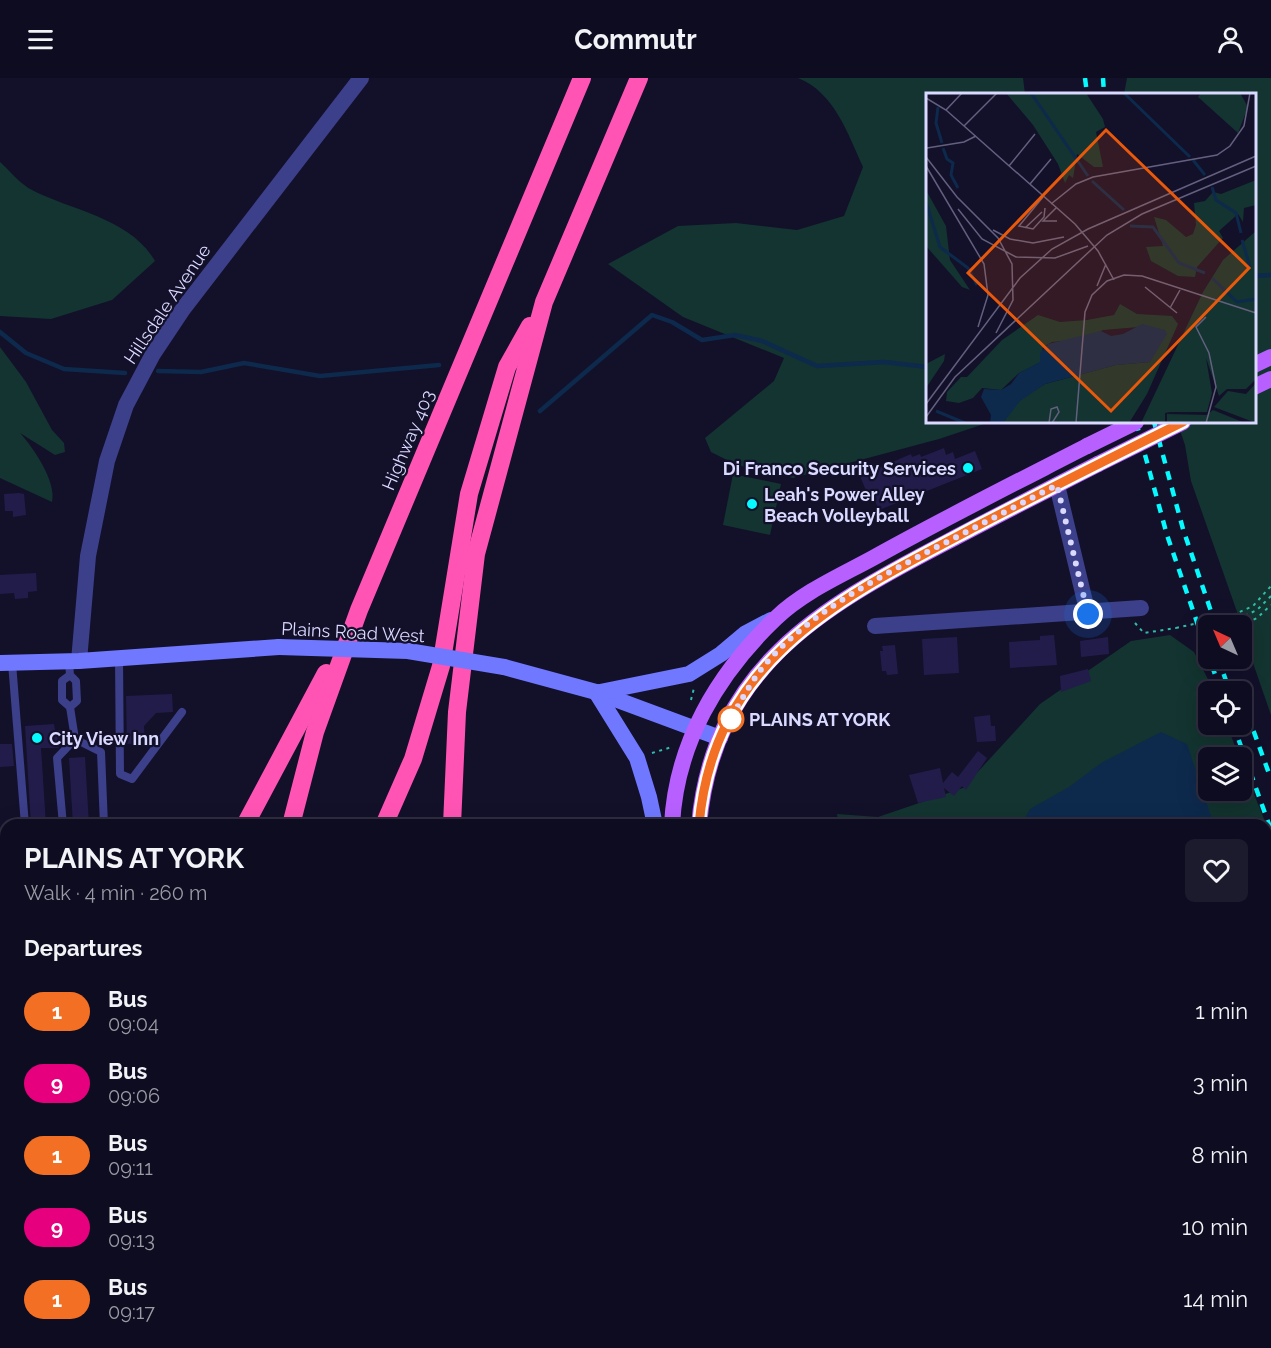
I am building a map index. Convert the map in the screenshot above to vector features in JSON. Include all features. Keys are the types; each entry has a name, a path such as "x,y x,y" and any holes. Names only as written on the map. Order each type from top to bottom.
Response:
{"highway":[{"name":"Highway 403","path":"293,819 315,732 358,610 582,78"},
{"path":"387,819 413,759 441,666 469,494 507,367 544,302 639,78"},
{"path":"452,819 457,712 476,554 544,302"},
{"path":"248,819 358,610"}],"main road":[{"path":"1256,363 1271,357"},
{"path":"1256,386 1271,379"},
{"path":"653,819 637,758 596,692 689,674 814,590 896,545 1134,423"},
{"path":"699,819 701,799 720,738 747,690 768,661 791,638 876,579 1181,423"},
{"path":"673,819 681,767 694,728 730,668 777,617"},
{"name":"Plains Road West","path":"6,663 72,666 118,658 279,647 408,651 504,667 596,692 720,738"}],"street":[{"name":"Hillsdale Avenue","path":"72,666 88,556 107,461 126,405 153,354 183,309 361,78"},
{"path":"1057,485 1088,614"},
{"path":"876,626 1136,613"}],"lane":[{"path":"118,658 120,774 132,779 182,712"},
{"path":"6,663 24,819"},
{"path":"72,666 62,681 62,700 70,707 75,739"},
{"path":"70,707 77,701 76,681 72,666"},
{"path":"62,819 57,758 75,739"},
{"path":"75,739 101,752 104,819"}],"path":[{"path":"1136,613 1144,633 1176,628 1253,606 1271,586"},
{"path":"1246,615 1257,610 1271,596"},
{"path":"1252,620 1271,605"}],"green space":[{"path":"798,78 1023,78 1025,93 926,93 926,423 987,423 939,439 793,478 737,465 711,452 705,438 774,381 784,358 683,317 608,264 678,226 736,223 797,230 844,216 863,167 838,115 811,84"},
{"path":"1127,78 1271,78 1271,715 1252,662 1252,615 1238,615 1191,481 1185,445 1177,423 1256,423 1256,93 1124,93"},
{"path":"0,162 32,190 116,225 144,246 155,261 112,300 51,319 0,316"},
{"path":"0,347 26,382 52,430 64,443 65,452 55,455 20,433 48,475 53,494 52,502 0,478"},
{"name":"Leah's Power Alley Beach Volleyball","path":"733,474 781,484 770,535 723,525"},
{"path":"1170,635 1194,652 1198,660 1198,669 1203,669 1209,681 1198,681 1198,735 1231,735 1235,747 1198,747 1198,801 1252,801 1252,789 1264,819 838,819 837,814 878,817 963,788 1040,704 1131,641"}],"water":[{"path":"1161,732 1187,744 1198,777 1198,801 1206,801 1212,819 1024,819 1030,809 1069,787 1101,763"}],"building":[{"path":"944,448 946,455 953,452 955,459 975,451 982,469 879,510 871,491 867,493 860,476 911,454 912,457 920,454 921,457"},
{"path":"4,494 24,494 26,515 13,517 13,511 5,511"},
{"path":"36,573 37,591 28,592 28,598 15,599 14,593 0,594 0,575"},
{"path":"1054,635 1057,665 1010,668 1009,642 1040,640 1040,636"},
{"path":"957,637 959,673 924,675 922,639"},
{"path":"1108,637 1109,654 1081,657 1080,641"},
{"path":"895,645 898,674 887,675 886,671 882,671 880,651 883,651 882,646"},
{"path":"1088,669 1091,681 1061,692 1060,676"},
{"path":"172,694 173,712 156,713 144,726 145,743 127,744 126,696"},
{"path":"990,715 991,726 995,726 996,741 977,742 974,717"},
{"path":"54,724 55,730 66,730 66,739 58,748 41,748 46,819 31,819 25,726"},
{"path":"0,744 12,744 14,766 0,767"},
{"path":"978,751 987,758 966,790 962,786 954,796 944,788 946,797 918,803 909,775 940,768 943,783 952,772 958,777"},
{"path":"85,757 89,819 73,819 69,758"}],"waterway":[{"path":"1256,276 1271,275"},
{"path":"540,411 652,315 672,322 702,340 735,335 762,341 817,366 884,362 926,367"},
{"path":"0,332 26,353 64,369 125,373"},
{"path":"158,371 201,372 244,363 320,376 439,365"}],"railway":[{"path":"1085,78 1087,93"},
{"path":"1103,78 1104,93"},
{"path":"1136,423 1167,535 1217,681"},
{"path":"1154,423 1183,529 1212,615"},
{"path":"1222,669 1226,681"},
{"path":"1252,727 1271,779"},
{"path":"1237,735 1267,819"}],"bus line":[{"name":"1","path":"699,819 701,799 720,738 747,690 768,661 791,638 876,579 1181,423"}],"place":[{"name":"Di Franco Security Services","path":"968,468"},
{"name":"Leah's Power Alley Beach Volleyball","path":"752,504"},
{"name":"PLAINS AT YORK","path":"731,719"},
{"name":"City View Inn","path":"37,738"}],"route":[{"path":"731,719 729,722 747,690 768,661 791,638 837,604 876,579 1057,485 1088,614"}]}
